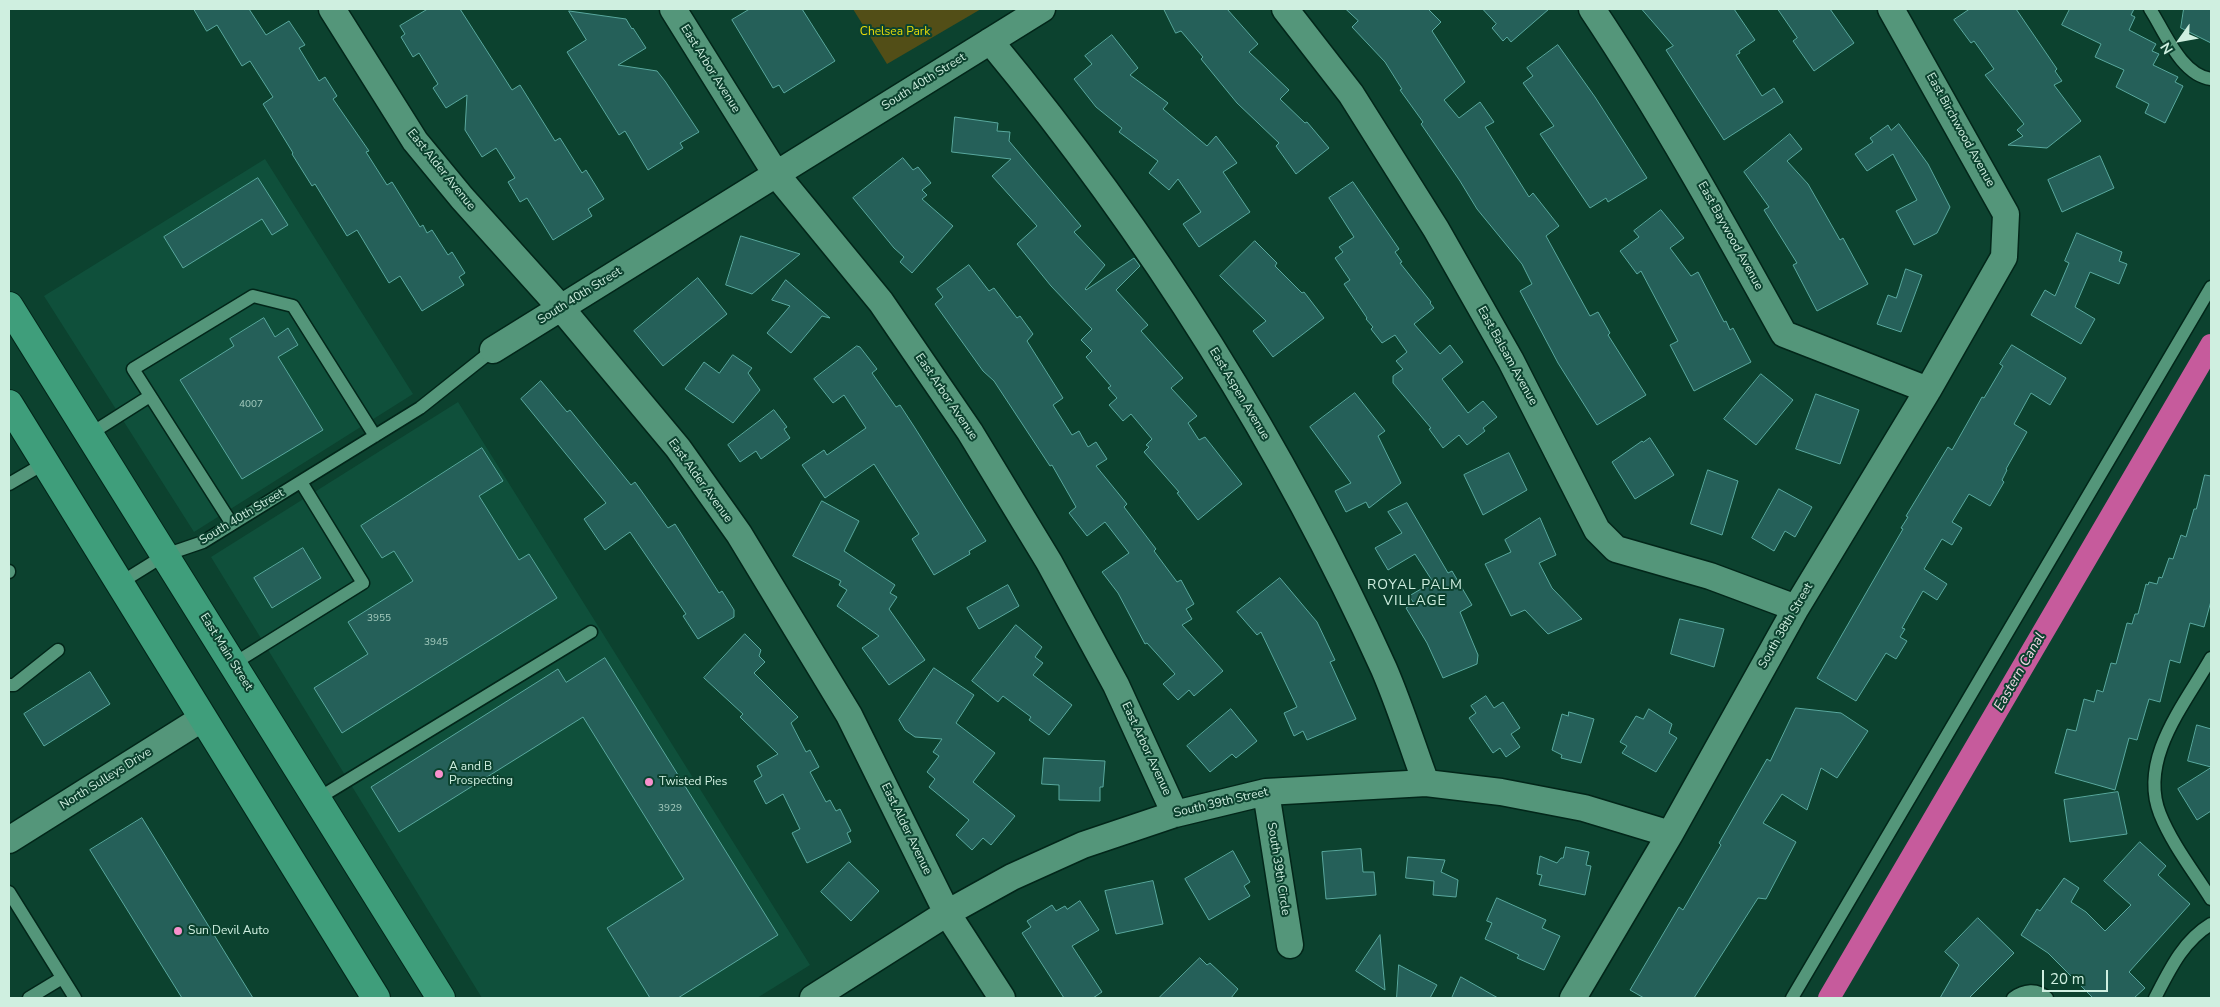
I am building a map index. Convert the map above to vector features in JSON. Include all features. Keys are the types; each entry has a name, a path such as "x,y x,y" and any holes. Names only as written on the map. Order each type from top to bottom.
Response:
{"main road":[{"name":"East Main Street","path":"9,306 442,998"},
{"path":"9,404 376,998"}],"street":[{"name":"East Alder Avenue","path":"332,9 416,141 462,198 561,308 678,448 739,534 849,715 947,913 1002,998"},
{"name":"East Arbor Avenue","path":"673,9 776,174 881,302 970,432 1049,562 1116,685 1175,814"},
{"name":"South 40th Street","path":"493,350 1042,9"},
{"name":"East Balsam Avenue","path":"1285,9 1351,94 1436,229 1511,360 1597,530 1616,550 1710,576 1796,608"},
{"name":"East Baywood Avenue","path":"1592,9 1633,70 1707,194 1784,334 1928,390"},
{"name":"East Birchwood Avenue","path":"1891,9 2006,214 2004,257"},
{"name":"East Aspen Avenue","path":"990,41 1041,102 1154,257 1254,416 1329,556 1384,670 1426,783"},
{"name":"South 38th Street","path":"1573,998 1670,834 1796,608 1928,390 2004,257"},
{"name":"North Sulleys Drive","path":"9,840 203,718"},
{"name":"South 39th Street","path":"813,998 947,913 1012,877 1083,844 1175,814 1266,792 1426,783 1501,792 1584,808 1670,834"},
{"name":"South 39th Circle","path":"1266,792 1290,946"}],"lane":[{"path":"2150,9 2188,67 2198,74 2211,79"},
{"path":"1792,998 2211,287"},
{"path":"232,524 133,369 253,296 293,306 375,436"},
{"name":"South 40th Street","path":"120,583 165,555 203,542 420,408 493,350"},
{"path":"90,434 150,396"},
{"path":"9,484 45,463"},
{"path":"233,664 362,584 301,482"},
{"path":"317,799 590,632"},
{"path":"9,685 14,685 58,650"},
{"path":"2211,658 2166,738 2156,762 2153,780 2160,814 2211,899"},
{"path":"9,892 74,998"},
{"path":"2155,998 2180,952 2196,934 2211,924"},
{"path":"29,998 62,978"},
{"path":"2013,998 2029,991 2038,992 2047,998"}],"shaded area":[{"path":"265,159 413,394 194,532 44,296"},
{"path":"458,402 810,965 757,998 482,998 211,557"}],"green space":[{"name":"Chelsea Park","path":"853,9 981,9 887,64"}],"building":[{"path":"194,9 249,9 266,35 289,21 305,45 299,48 319,81 325,77 337,96 333,99 369,151 366,152 387,185 392,182 420,227 423,225 427,233 432,230 448,255 452,252 465,273 459,277 464,285 422,311 400,276 389,283 357,230 347,236 315,184 312,186 263,104 273,97 250,61 242,66 217,25 207,31"},
{"path":"428,9 460,9 512,90 520,85 555,141 560,138 582,173 586,170 604,199 588,209 592,216 553,240 527,198 520,202 508,182 515,178 496,148 482,157 465,130 467,95 446,108 433,88 438,84 419,53 413,57 401,37 405,34 400,26"},
{"path":"750,9 802,9 835,61 784,93 779,85 773,88 732,20"},
{"path":"1164,9 1227,9 1258,44 1249,52 1289,90 1280,99 1305,123 1307,122 1329,148 1296,174 1276,146 1279,143 1237,103 1181,31 1176,33"},
{"path":"1346,9 1428,9 1441,22 1432,31 1465,82 1444,100 1459,118 1480,102 1494,122 1485,127 1529,197 1533,193 1559,226 1546,236 1590,316 1598,312 1610,333 1608,335 1646,395 1597,425 1558,363 1520,291 1532,284 1522,264 1477,209 1421,124 1423,122 1400,90 1402,89 1385,62 1352,27 1358,21"},
{"path":"1483,9 1549,9 1511,42 1507,37 1503,41 1492,28 1496,24"},
{"path":"1642,9 1734,9 1755,40 1736,55 1762,96 1774,88 1783,102 1724,140 1666,50 1673,46"},
{"path":"1778,9 1830,9 1854,43 1814,71 1793,41 1797,38"},
{"path":"1970,9 2016,9 2057,69 2055,71 2062,81 2054,85 2081,121 2047,148 2008,145 2023,136 2017,130 2024,124 1985,75 1994,69 1974,41 1971,43 1954,20"},
{"path":"2070,9 2134,9 2131,15 2135,17 2129,30 2156,44 2152,51 2159,54 2153,65 2178,77 2175,82 2183,86 2165,123 2145,113 2149,104 2116,87 2124,70 2095,57 2101,44 2062,25"},
{"path":"2184,9 2211,9 2211,43 2181,28"},
{"path":"569,11 626,19 646,48 618,65 657,71 665,81 699,132 680,143 683,148 648,170 625,131 619,135 567,52 586,40"},
{"path":"1112,35 1138,68 1130,75 1168,103 1163,109 1207,146 1216,136 1237,163 1223,172 1250,212 1199,247 1183,224 1201,212 1178,179 1169,190 1149,173 1158,161 1119,132 1122,128 1096,107 1074,79 1092,64 1085,56"},
{"path":"1558,45 1595,97 1647,178 1608,202 1606,198 1590,208 1540,134 1554,126 1523,83 1533,76 1527,68"},
{"path":"955,117 998,123 997,131 1010,132 1009,141 1081,226 1074,232 1105,265 1086,290 1134,258 1140,266 1116,290 1148,325 1141,331 1183,378 1171,388 1197,416 1188,423 1199,440 1205,437 1242,484 1198,520 1177,493 1179,492 1144,452 1149,447 1146,445 1152,439 1131,414 1123,421 1109,405 1117,398 1108,388 1111,386 1086,357 1092,351 1081,340 1092,329 1051,286 1017,244 1037,226 992,176 1011,159 952,152"},
{"path":"1899,124 1928,164 1950,207 1937,233 1914,245 1896,211 1917,200 1893,154 1867,171 1855,154 1873,142 1870,138 1888,125 1891,130"},
{"path":"1790,134 1802,149 1787,161 1808,184 1840,240 1843,238 1868,284 1817,311 1793,265 1797,263 1764,210 1769,207 1744,172"},
{"path":"2100,156 2114,188 2062,212 2048,180"},
{"path":"903,158 913,170 918,167 931,183 922,190 927,195 922,199 953,226 912,273 900,262 904,257 894,248 853,198"},
{"path":"258,178 288,225 272,235 262,219 183,268 164,237"},
{"path":"1353,182 1399,249 1395,252 1402,262 1400,263 1434,308 1414,324 1440,354 1450,345 1463,362 1442,379 1468,413 1483,401 1497,417 1483,428 1485,431 1467,445 1459,435 1443,448 1429,429 1431,428 1393,383 1393,376 1403,369 1396,361 1407,352 1395,335 1382,343 1371,329 1373,327 1344,284 1350,280 1335,258 1343,252 1339,247 1354,237 1329,198"},
{"path":"1661,210 1684,238 1670,248 1691,276 1698,272 1724,322 1726,321 1730,330 1733,328 1751,362 1694,391 1670,345 1678,341 1641,271 1637,274 1620,251 1639,237 1634,231"},
{"path":"2077,233 2122,252 2119,261 2127,264 2119,284 2090,272 2075,307 2095,319 2081,344 2031,315 2045,290 2055,296 2069,263 2065,261"},
{"path":"741,236 800,254 752,294 726,285"},
{"path":"1255,241 1277,263 1275,266 1302,293 1304,292 1324,318 1273,357 1253,331 1266,321 1220,276"},
{"path":"969,265 989,291 994,288 1017,318 1020,316 1033,334 1027,341 1063,398 1053,405 1072,435 1079,431 1088,447 1096,442 1107,459 1096,466 1127,504 1124,507 1156,549 1154,551 1177,582 1181,580 1194,604 1186,609 1192,619 1182,625 1223,671 1194,696 1189,690 1178,700 1163,684 1175,674 1147,643 1145,644 1118,593 1102,572 1129,553 1105,522 1087,536 1069,513 1076,507 1052,465 1050,466 994,381 983,371 935,304 943,297 937,289"},
{"path":"1906,269 1922,275 1901,332 1877,324 1888,295 1896,298"},
{"path":"698,278 727,314 663,366 634,331"},
{"path":"786,280 830,318 822,316 791,353 767,333 790,306 772,300"},
{"path":"264,318 275,337 288,328 298,345 278,357 323,430 242,479 180,380 234,346 230,339"},
{"path":"2012,345 2066,378 2050,405 2031,393 2014,424 2027,432 2006,469 2002,480 2004,482 1990,506 1969,494 1952,522 1962,528 1952,545 1942,539 1924,569 1947,584 1937,600 1923,591 1902,628 1905,629 1900,637 1907,641 1896,659 1886,653 1856,701 1817,678 1903,529 1901,528 1908,517 1906,516 1948,447 1952,450 1982,397 1984,398 2003,366 2000,364"},
{"path":"857,346 860,347 877,369 872,373 896,407 900,405 986,541 969,551 970,554 934,575 912,539 919,534 874,464 825,498 802,465 824,450 827,455 866,428 844,395 833,403 814,379"},
{"path":"733,355 752,368 748,373 760,390 733,423 685,389 704,362 719,373"},
{"path":"1761,374 1793,400 1756,445 1724,419"},
{"path":"541,381 567,412 570,410 631,485 635,482 668,528 675,524 719,593 722,591 734,610 734,617 698,639 683,616 686,614 630,532 605,550 584,519 606,503 521,399"},
{"path":"1355,393 1385,431 1378,436 1401,483 1369,508 1366,502 1346,512 1335,491 1351,483 1310,427"},
{"path":"1816,394 1859,410 1840,464 1796,449"},
{"path":"774,410 787,427 784,429 790,438 761,459 756,451 740,462 728,445"},
{"path":"1650,438 1674,475 1635,499 1612,462 1642,441"},
{"path":"482,448 503,481 479,496 519,560 529,554 557,598 342,733 314,688 368,654 348,622 413,581 394,551 382,558 361,526"},
{"path":"1509,453 1527,490 1483,515 1464,475"},
{"path":"1708,470 1738,481 1722,535 1691,524"},
{"path":"2205,475 2211,476 2211,601 2204,627 2190,623 2180,663 2170,660 2160,702 2149,699 2137,740 2129,738 2115,790 2055,773 2067,729 2076,731 2084,699 2094,702 2097,690 2103,692 2111,663 2116,664 2127,623 2132,624 2135,614 2138,614 2146,584 2148,585 2149,582 2157,584 2159,577 2162,578 2169,558 2173,559 2181,535 2186,537"},
{"path":"1779,489 1812,507 1795,537 1785,531 1774,551 1752,538"},
{"path":"822,501 859,521 844,551 895,585 890,593 897,597 889,609 925,660 889,685 862,648 879,636 837,606 847,590 839,585 841,581 793,556"},
{"path":"1407,503 1448,573 1452,571 1472,605 1460,612 1478,655 1477,664 1443,678 1427,643 1406,608 1414,603 1409,596 1433,582 1415,554 1388,570 1375,548 1402,533 1388,512"},
{"path":"1540,518 1556,555 1539,563 1552,588 1582,619 1548,634 1525,610 1511,616 1485,564 1511,552 1505,540"},
{"path":"303,548 321,578 272,608 254,578"},
{"path":"1280,578 1317,622 1335,660 1330,662 1356,719 1307,740 1303,731 1294,736 1284,713 1297,707 1261,632 1257,635 1237,612"},
{"path":"1008,585 1019,606 979,629 967,608"},
{"path":"1680,619 1724,629 1714,667 1671,654"},
{"path":"1016,625 1042,647 1035,657 1043,663 1033,675 1072,705 1049,735 1029,720 1031,717 1003,696 998,702 972,681"},
{"path":"745,634 761,650 759,656 765,662 754,673 798,717 791,723 806,752 810,750 819,767 810,772 826,802 830,800 836,811 840,809 851,831 847,833 851,842 807,863 792,833 800,829 783,794 766,804 754,781 762,776 757,766 778,754 740,717 743,714 704,678"},
{"path":"605,658 778,935 678,998 650,998 607,928 684,879 583,717 399,832 371,787 558,669 566,682"},
{"path":"934,668 974,695 956,723 995,753 973,782 1015,816 991,845 983,838 972,850 956,835 969,820 929,787 935,779 927,772 939,756 933,752 942,739 915,737 905,730 899,720"},
{"path":"90,672 110,704 44,746 24,714"},
{"path":"1486,696 1494,708 1503,702 1520,728 1511,734 1520,747 1506,757 1500,748 1493,753 1469,718 1476,713 1471,706"},
{"path":"1796,708 1841,713 1868,731 1837,778 1821,768 1807,810 1782,794 1763,823 1796,842 1766,899 1758,898 1694,998 1644,998 1630,990 1679,907 1683,910 1721,845 1719,843 1767,759 1770,761"},
{"path":"1231,709 1257,741 1236,758 1232,754 1210,772 1187,746"},
{"path":"1649,709 1672,724 1669,733 1677,738 1656,772 1622,753 1627,746 1620,742 1636,716 1643,719"},
{"path":"1569,712 1594,719 1581,763 1561,758 1562,755 1552,750 1562,714 1568,716"},
{"path":"2197,725 2211,729 2211,767 2188,761"},
{"path":"1044,758 1105,761 1103,787 1100,787 1100,801 1059,800 1059,785 1042,784"},
{"path":"2211,768 2211,811 2197,820 2178,789"},
{"path":"2118,792 2127,834 2070,842 2064,800"},
{"path":"142,818 253,998 182,998 90,850"},
{"path":"2140,842 2166,866 2158,875 2190,904 2129,972 2145,988 2134,998 2093,998 2048,953 2021,935 2037,909 2040,911 2064,878 2079,888 2071,902 2086,912 2105,931 2131,905 2104,881"},
{"path":"1566,847 1589,852 1586,865 1591,866 1585,895 1539,885 1542,875 1537,874 1540,856 1557,863 1563,858"},
{"path":"1361,849 1363,872 1374,872 1376,895 1326,899 1322,852"},
{"path":"1233,851 1250,882 1244,886 1250,896 1209,920 1185,879"},
{"path":"1408,857 1445,860 1441,872 1458,880 1456,897 1433,895 1434,881 1406,878"},
{"path":"849,862 879,891 851,921 821,892"},
{"path":"1153,881 1163,924 1116,934 1105,891"},
{"path":"1497,898 1546,920 1542,928 1560,936 1544,970 1517,958 1519,955 1485,939 1492,923 1487,921"},
{"path":"1080,901 1099,930 1072,946 1102,992 1093,998 1064,998 1022,933 1031,927 1027,921 1052,905 1056,911 1065,906 1067,909"},
{"path":"1978,918 2014,953 1969,998 1940,998 1959,965 1945,952"},
{"path":"1380,935 1385,990 1356,971"},
{"path":"1200,958 1207,965 1210,963 1238,989 1231,998 1159,998"},
{"path":"1399,965 1437,985 1430,998 1397,998"},
{"path":"1461,977 1498,998 1452,998"}],"waterway":[{"name":"Eastern Canal","path":"1829,998 2211,345"}],"place":[{"name":"A and B Prospecting","path":"439,774"},
{"name":"Twisted Pies","path":"649,782"},
{"name":"Sun Devil Auto","path":"178,931"}],"district":[{"name":"ROYAL PALM VILLAGE","path":"1415,594"}]}
